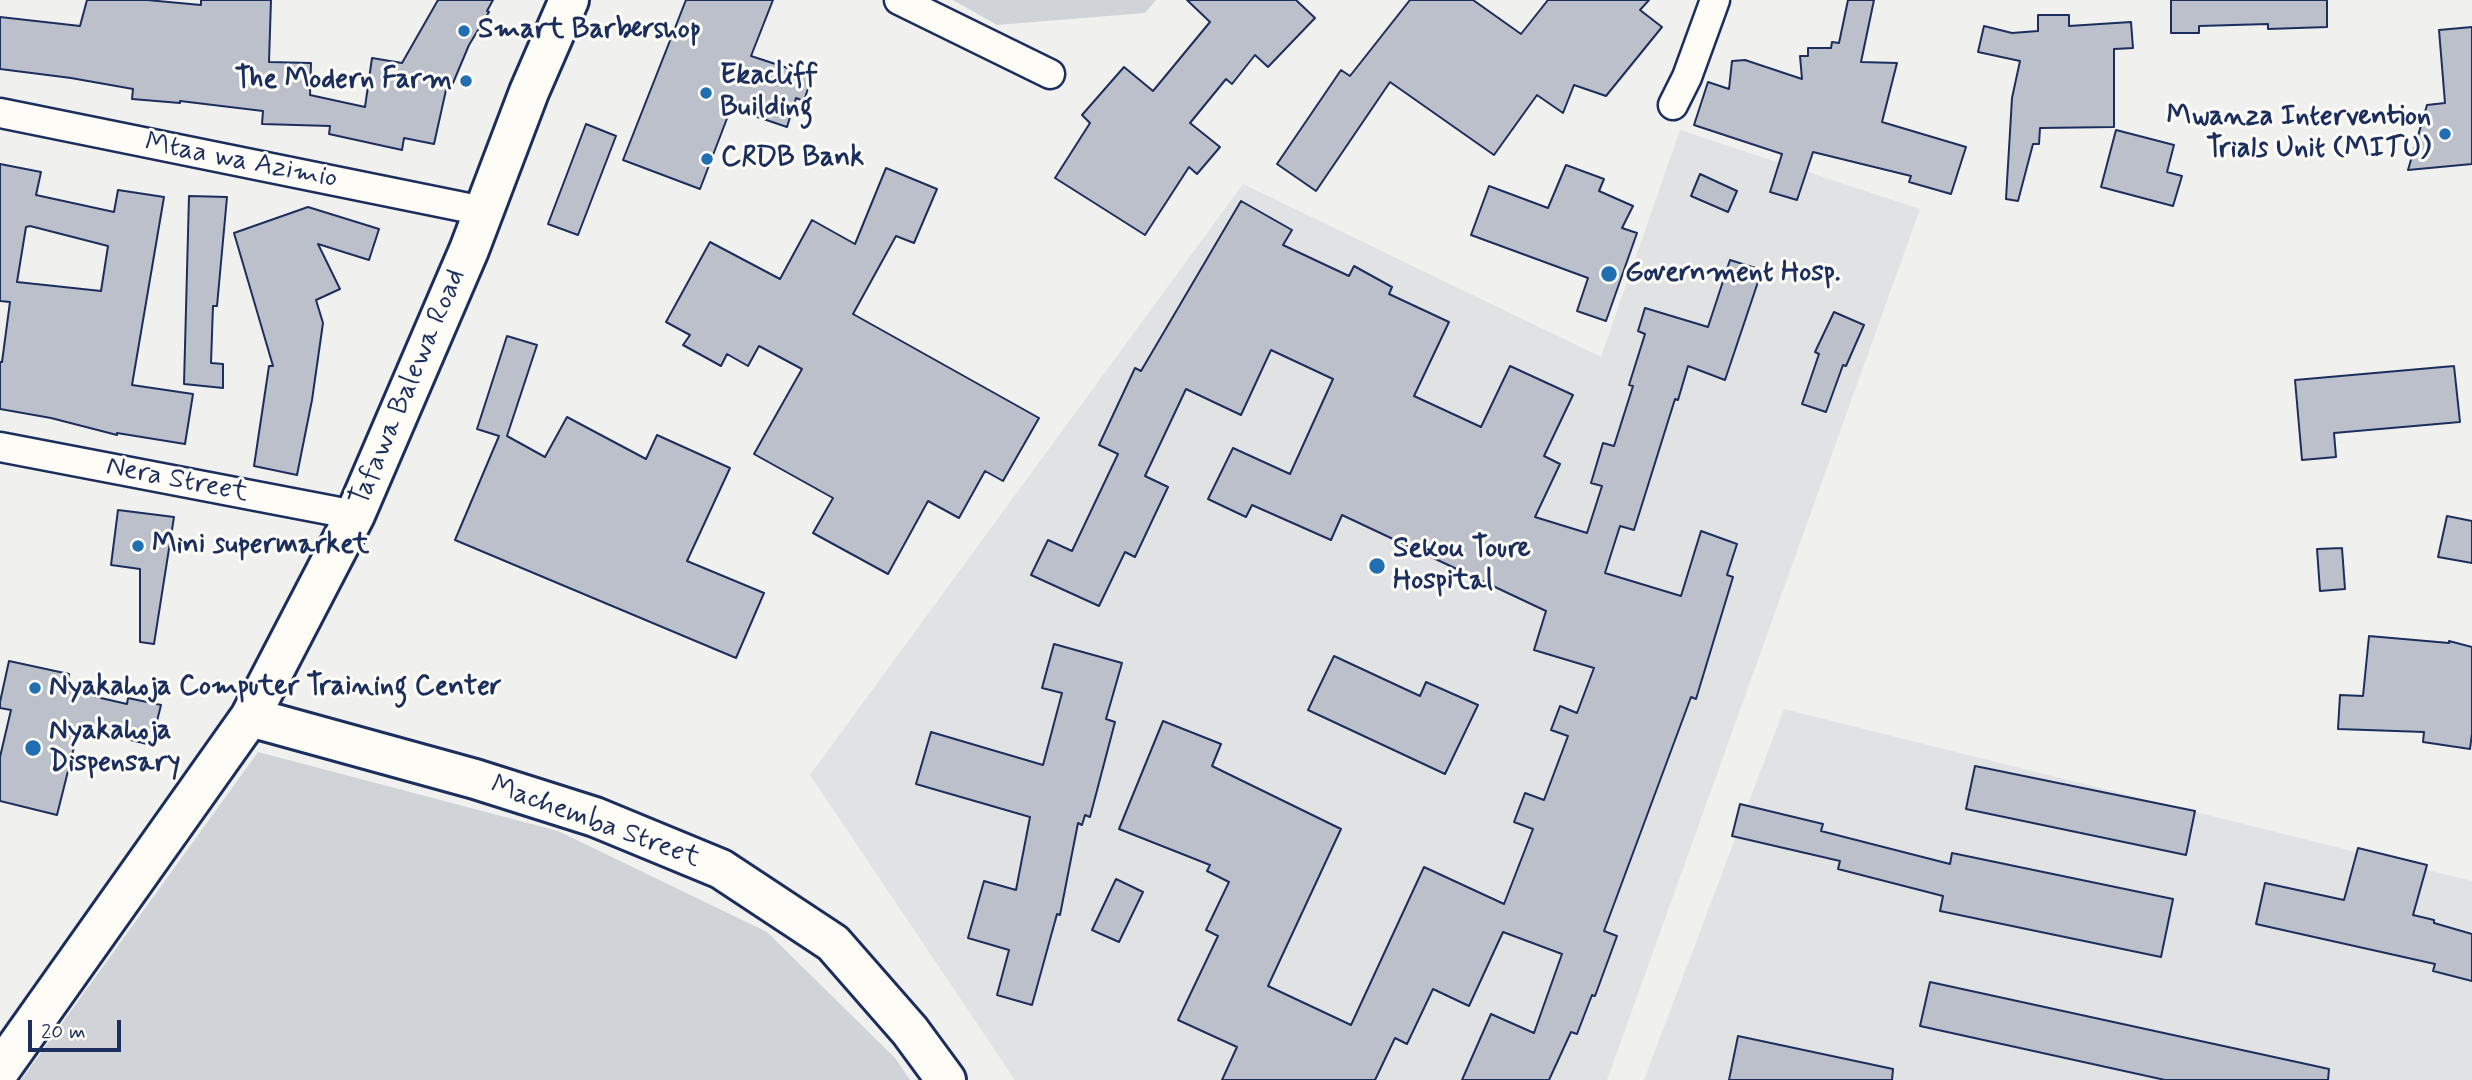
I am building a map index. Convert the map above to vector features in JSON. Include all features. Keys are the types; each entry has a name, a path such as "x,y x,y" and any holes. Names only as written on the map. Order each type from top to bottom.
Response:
{"main road":[{"name":"Tafawa Balewa Road","path":"0,1070 250,717 355,515 468,250 529,92 569,0"},
{"name":"Machemba Street","path":"250,717 475,779 595,817 721,869 833,943 910,1031 946,1080"}],"street":[{"path":"898,0 1050,74"},
{"path":"1673,105 1687,77 1715,0"},
{"name":"Mtaa wa Azimio","path":"0,113 483,211"},
{"name":"Nera Street","path":"0,447 355,515"}],"shaded area":[{"path":"953,0 1156,0 1145,13 997,25"},
{"name":"Sekou Toure Hospital","path":"1680,130 1920,209 1607,1080 1015,1080 810,775 1243,184 1601,357"},
{"path":"1784,709 2472,881 2472,1080 1644,1080"},
{"path":"258,752 558,831 767,932 895,1058 910,1080 21,1080"}],"building":[{"path":"87,0 147,0 201,5 201,0 271,0 269,62 311,63 310,95 365,107 372,58 402,63 438,0 493,0 453,83 448,81 434,144 404,138 402,150 329,134 330,126 262,124 263,111 180,101 132,99 133,89 0,69 0,17 80,26"},
{"name":"Ekacliff Building","path":"686,0 773,0 751,56 812,76 804,101 796,98 787,127 731,108 700,189 623,160"},
{"path":"1187,0 1296,0 1315,18 1268,67 1255,55 1232,84 1226,79 1190,123 1220,147 1197,174 1189,167 1145,235 1055,178 1090,123 1082,115 1124,67 1153,91 1210,22"},
{"path":"1410,0 1473,0 1521,34 1548,0 1649,0 1640,10 1662,27 1606,96 1574,85 1563,113 1537,95 1494,155 1390,82 1316,191 1277,164 1341,70 1350,76"},
{"path":"1848,0 1874,0 1861,62 1897,63 1882,122 1966,147 1951,194 1909,182 1911,176 1813,152 1797,200 1770,192 1782,154 1694,125 1708,82 1729,89 1732,61 1745,60 1802,79 1800,56 1808,56 1808,48 1831,48 1832,42 1839,43"},
{"path":"2171,0 2327,0 2327,27 2268,29 2268,24 2199,26 2199,33 2171,33"},
{"path":"2038,15 2069,15 2069,26 2131,22 2133,48 2114,49 2114,127 2040,128 2039,144 2033,144 2018,201 2006,199 2012,98 2020,61 1978,52 1984,26 2012,33 2038,31"},
{"name":"Mwanza Intervention Trials Unit (MITU)","path":"2472,27 2472,164 2408,170 2427,105 2445,103 2439,30"},
{"path":"586,124 616,136 578,235 548,224"},
{"path":"2116,130 2174,145 2167,172 2182,176 2173,206 2101,187"},
{"path":"0,164 41,172 36,195 114,212 118,190 164,197 132,385 193,394 185,444 117,435 51,418 0,409 0,362 10,302 0,301","holes":["26,227 108,246 101,291 17,282"]},
{"path":"1566,165 1604,179 1599,191 1633,206 1622,228 1637,233 1606,321 1577,311 1588,278 1471,235 1489,186 1548,208"},
{"path":"886,168 937,189 914,243 896,236 853,314 1039,418 1003,481 985,471 959,518 928,501 888,574 813,533 833,498 754,454 802,369 759,346 748,366 727,354 721,366 683,345 690,335 666,322 710,242 780,279 812,220 855,244"},
{"path":"1700,174 1737,191 1728,212 1691,196"},
{"path":"189,196 227,197 217,306 213,306 211,363 223,364 223,388 184,384"},
{"path":"1241,201 1292,230 1283,245 1349,276 1354,266 1392,287 1389,294 1449,322 1414,396 1481,427 1510,366 1573,395 1544,456 1560,464 1535,517 1587,533 1602,486 1591,483 1603,443 1614,446 1633,386 1629,385 1645,334 1638,331 1645,308 1708,327 1730,260 1762,270 1725,380 1688,366 1634,530 1620,526 1605,573 1681,596 1701,531 1737,544 1727,575 1733,577 1696,699 1691,697 1604,931 1617,936 1595,996 1592,995 1577,1034 1571,1032 1549,1080 1462,1080 1491,1014 1534,1033 1562,954 1503,932 1469,1006 1433,989 1407,1044 1395,1038 1375,1080 1222,1080 1237,1047 1178,1020 1218,936 1206,930 1229,882 1207,871 1210,865 1119,829 1163,721 1221,744 1212,766 1341,829 1268,986 1351,1025 1424,867 1504,904 1533,829 1514,822 1525,793 1544,800 1568,736 1551,730 1560,706 1577,713 1594,668 1534,650 1546,611 1342,515 1331,540 1252,505 1246,517 1208,499 1233,448 1290,474 1333,379 1271,350 1241,415 1186,389 1145,476 1168,487 1135,557 1125,552 1099,606 1031,575 1048,540 1072,551 1118,454 1099,445 1135,368 1141,371"},
{"path":"308,207 379,229 369,260 318,244 340,289 316,300 323,323 312,400 297,475 254,466 269,366 273,366 234,233"},
{"path":"1834,312 1864,325 1846,366 1843,365 1826,412 1802,404 1819,354 1815,352"},
{"path":"507,336 537,345 507,436 545,457 567,417 646,459 657,435 730,468 687,561 764,593 736,658 455,540 499,436 477,429"},
{"path":"2454,366 2460,422 2334,433 2336,457 2302,460 2295,380"},
{"path":"118,510 174,517 154,644 140,642 140,569 111,565"},
{"path":"2447,516 2472,521 2472,563 2438,557"},
{"path":"2342,548 2345,589 2320,591 2317,549"},
{"path":"2369,636 2449,641 2472,647 2470,749 2423,742 2424,732 2338,729 2340,695 2363,696"},
{"path":"1054,644 1122,663 1106,719 1115,722 1090,817 1085,815 1082,825 1078,823 1060,915 1057,914 1032,1005 997,995 1009,950 968,938 984,881 1016,890 1030,817 916,784 931,732 1043,765 1062,693 1042,688"},
{"path":"1334,656 1420,696 1426,682 1478,705 1445,774 1308,710"},
{"path":"9,661 69,674 66,690 127,704 128,698 161,705 151,745 79,727 57,815 0,801 0,757 11,710 0,708 0,702"},
{"path":"1975,766 2195,811 2186,855 1966,809"},
{"path":"1740,804 1823,824 1821,831 1950,864 1952,853 2173,899 2161,957 1940,911 1943,896 1838,869 1840,861 1732,836"},
{"path":"2358,848 2427,865 2413,915 2472,934 2472,981 2433,971 2435,964 2256,924 2265,883 2344,900"},
{"path":"1116,879 1143,892 1119,942 1092,930"},
{"path":"1930,982 2329,1069 2328,1080 2165,1080 1920,1026"},
{"path":"1738,1036 1893,1069 1892,1080 1729,1080"}],"place":[{"name":"Smart Barbershop","path":"464,31"},
{"name":"The Modern Farm","path":"466,81"},
{"name":"Ekacliff Building","path":"706,93"},
{"name":"Mwanza Intervention Trials Unit (MITU)","path":"2445,134"},
{"name":"CRDB Bank","path":"707,159"},
{"name":"Government Hosp.","path":"1609,274"},
{"name":"Mini supermarket","path":"138,546"},
{"name":"Sekou Toure Hospital","path":"1377,566"},
{"name":"Nyakahoja Computer Training Center","path":"35,688"},
{"name":"Nyakahoja Dispensary","path":"33,748"}]}
